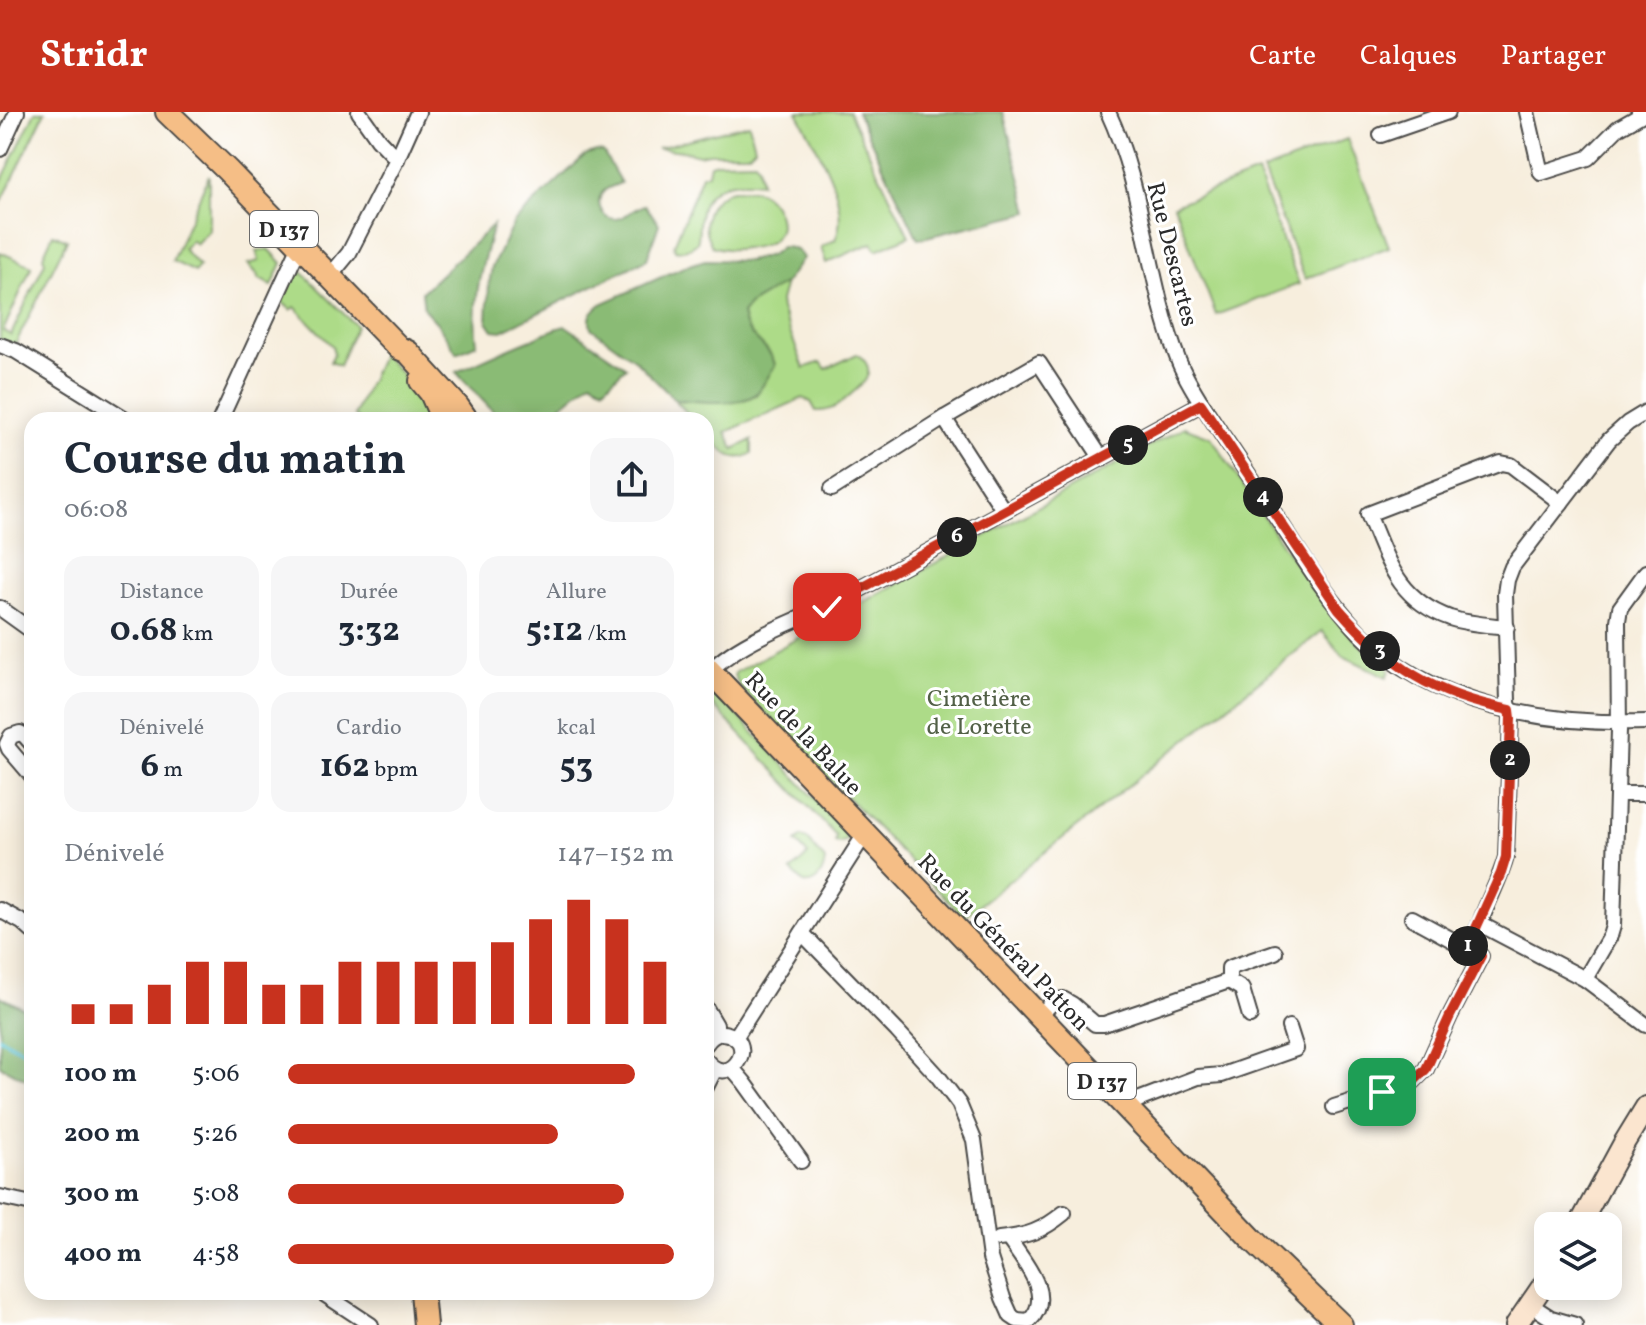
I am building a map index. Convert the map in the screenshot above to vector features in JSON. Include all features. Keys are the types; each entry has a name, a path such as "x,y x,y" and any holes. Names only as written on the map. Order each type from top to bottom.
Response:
{"main road":[{"name":"D 137","path":"167,112 399,348 408,352 458,407 458,412"},
{"name":"Rue de la Balue","path":"714,675 865,834"},
{"name":"Rue du Général Patton","path":"865,834 1252,1239 1341,1325"},
{"path":"423,1300 425,1325"}],"street":[{"path":"0,149 17,112"},
{"path":"359,112 397,159"},
{"path":"330,276 349,253 418,112"},
{"name":"Rue Descartes","path":"1108,112 1135,188 1179,361 1201,404 1339,609 1360,633 1407,671 1440,690 1476,703 1572,720 1646,722"},
{"path":"1381,135 1448,112"},
{"path":"1527,112 1541,173 1588,158 1618,128 1641,115 1639,112"},
{"path":"224,412 300,245"},
{"path":"0,345 16,351 114,412"},
{"path":"832,489 944,418 1039,363 1102,459"},
{"path":"714,665 785,625 827,607 1201,404"},
{"path":"1467,948 1480,924 1506,857 1511,718 1508,702 1507,580 1512,567 1609,440 1646,412"},
{"path":"944,418 1004,511"},
{"path":"1507,627 1452,619 1409,594 1394,575 1368,514 1501,463 1511,465 1561,503"},
{"path":"1585,979 1613,926 1618,794 1618,621 1620,608 1646,572"},
{"path":"0,608 24,625"},
{"path":"24,737 20,733 11,736 7,744 24,767"},
{"path":"1618,794 1646,794"},
{"path":"735,1038 865,834"},
{"path":"0,910 24,919"},
{"path":"1334,1107 1413,1082 1426,1069 1481,956 1412,918"},
{"path":"1480,924 1585,979 1646,1025"},
{"path":"802,933 897,1031 959,1104 974,1140 987,1240 998,1285 1011,1316 1029,1321 1040,1303 1038,1287 1008,1238"},
{"path":"1229,981 1229,968 1275,952"},
{"path":"1039,1016 1054,1001 1063,999 1095,1024 1104,1024 1229,981"},
{"path":"1229,981 1242,989 1250,1016"},
{"path":"1128,1109 1138,1100 1198,1077 1222,1075 1296,1049 1289,1027"},
{"path":"714,1038 726,1033 735,1038 741,1048 741,1054 732,1068 720,1070 714,1066"},
{"path":"732,1068 801,1161"},
{"path":"1587,1212 1646,1107"},
{"path":"0,1197 24,1202"},
{"path":"987,1240 1030,1234 1047,1227 1064,1213"},
{"path":"1520,1319 1534,1298"},
{"path":"333,1300 371,1325"},
{"path":"1520,1319 1551,1318 1575,1325"}],"green space":[{"path":"35,112 45,112 0,205 0,184"},
{"path":"797,112 849,112 909,236 877,250 872,243 826,263 821,247 835,240 839,225 836,192"},
{"path":"857,112 1003,112 1029,212 918,239"},
{"path":"749,124 755,147 749,153 699,155 657,148"},
{"path":"1347,139 1389,247 1305,279 1263,171"},
{"path":"603,152 621,183 608,188 601,195 599,205 603,213 616,219 645,205 659,224 647,259 502,331 493,330 487,321 492,267 514,222 585,155"},
{"path":"755,161 761,183 731,183 714,190 703,205 697,243 687,249 675,250 674,245 702,175 708,173 710,164"},
{"path":"1257,173 1299,284 1216,315 1174,205"},
{"path":"209,175 209,230 196,244 191,240 183,249 199,266 195,272 172,261"},
{"path":"732,190 758,191 769,199 777,212 780,226 774,239 760,246 736,249 712,246 706,229 707,212 716,199"},
{"path":"493,225 477,298 477,344 457,353 424,309 422,292"},
{"path":"53,234 67,240 15,345 0,339 0,252 32,266 3,331 11,335 45,262 43,256"},
{"path":"781,247 794,249 803,258 785,283 750,304 742,314 749,332 771,355 775,366 760,390 750,398 730,402 675,400 635,360 591,328 591,314 601,304 686,266 705,260 748,261 771,255"},
{"path":"269,249 282,263 272,286 258,278 248,264 259,261 257,251"},
{"path":"302,272 356,326 339,366 330,362 334,354 332,346 295,307 291,310 282,302 295,274"},
{"path":"785,283 781,309 804,368 821,362 826,369 857,354 864,360 868,371 865,381 856,390 830,409 816,411 811,402 803,398 726,432 734,449 752,440 752,453 738,458 726,453 714,442 714,412 686,412 675,400 733,402 756,395 775,366 771,356 746,328 742,314 750,304"},
{"path":"566,326 626,367 604,388 591,381 554,412 494,412 456,372"},
{"path":"382,354 425,398 428,412 355,412"},
{"name":"Cimetière de Lorette","path":"1184,427 1211,437 1327,606 1353,637 1390,671 1387,677 1343,656 1322,631 964,917 739,686 734,675"},
{"path":"714,690 848,834 847,840 839,843 835,842 836,836 714,706"},
{"path":"801,837 807,839 825,860 819,877 809,883 804,883 791,871 808,855 796,842"},
{"path":"0,996 24,1009 24,1078 0,1066"}],"waterway":[{"path":"0,1038 24,1051"}],"route":[{"path":"827,607 1201,404 1339,609 1360,633 1407,671 1440,690 1476,703 1510,710 1506,857 1480,924 1467,948 1481,956 1426,1069 1413,1082 1382,1092"}]}
